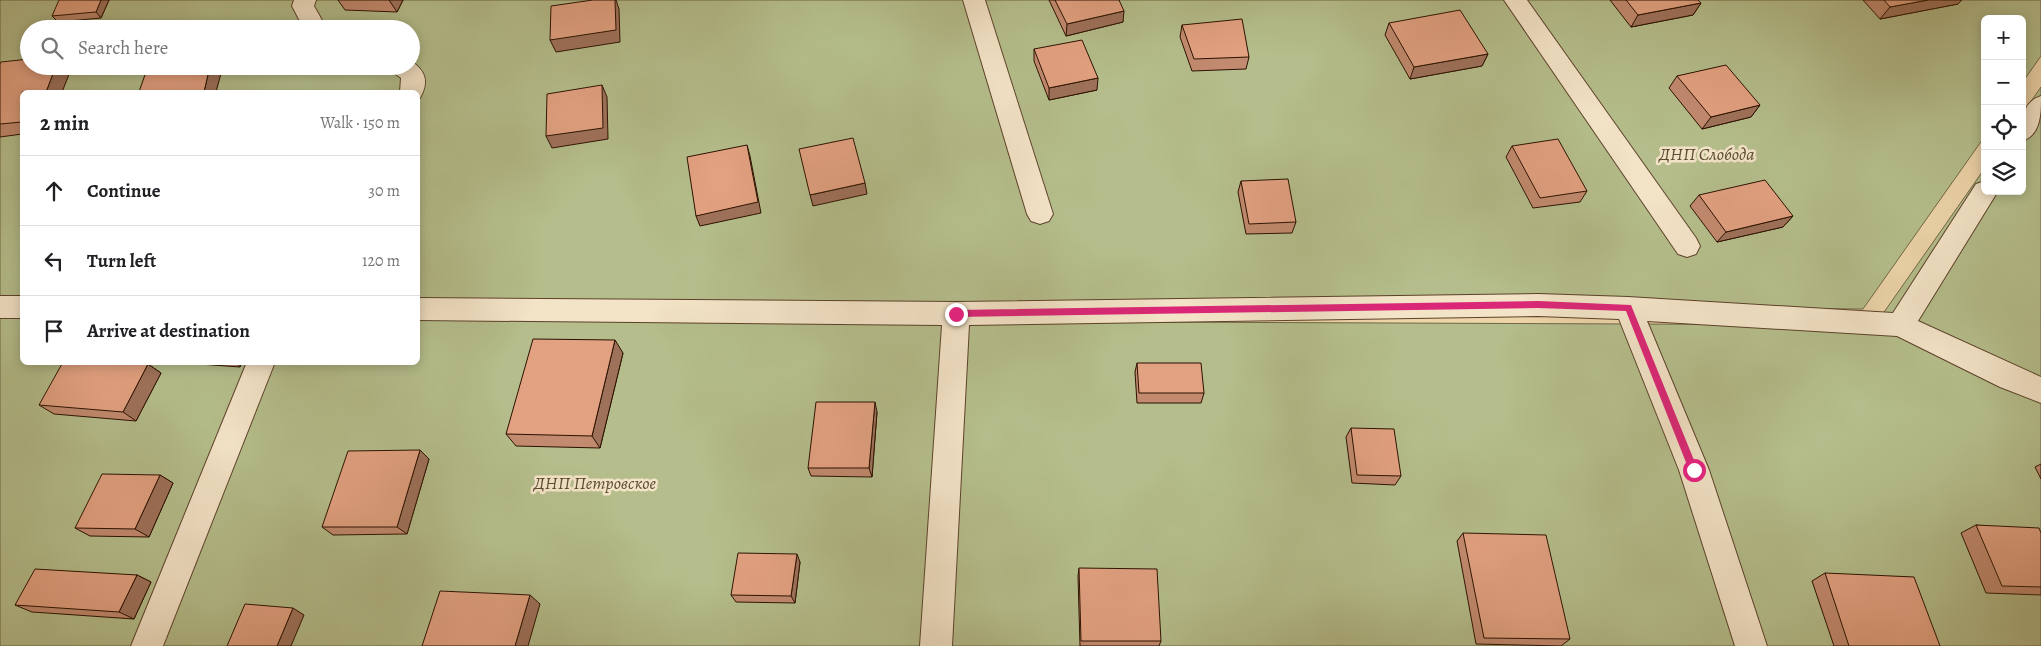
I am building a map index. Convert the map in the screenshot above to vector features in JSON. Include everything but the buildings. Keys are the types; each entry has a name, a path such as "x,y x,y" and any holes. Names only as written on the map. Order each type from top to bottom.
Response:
{"street":[{"path":"305,0 303,6 311,20"},
{"path":"974,0 1040,214"},
{"path":"1515,0 1687,246"},
{"path":"412,90 413,75"},
{"path":"2026,126 2041,105"},
{"path":"1900,325 1982,195"},
{"path":"420,309 956,314 1538,305 1628,308 1900,325 2010,378 2041,390"},
{"path":"0,307 20,307"},
{"path":"1628,308 1694,470 1751,646"},
{"path":"936,646 956,314"},
{"path":"147,646 260,365"}],"green space":[{"name":"ДНП Слобода","path":"0,0 2041,0 2041,56 2026,77 2026,15 1981,15 1981,142 1863,309 420,300 420,90 20,90 20,298 0,298"},
{"name":"ДНП Петровское","path":"2041,87 2041,646 0,646 0,318 20,318 20,365 420,365 420,319 1875,325 1981,174 1981,195 2026,195 2026,108"}],"route":[{"path":"956,314 1538,305 1628,308 1694,470"}]}
